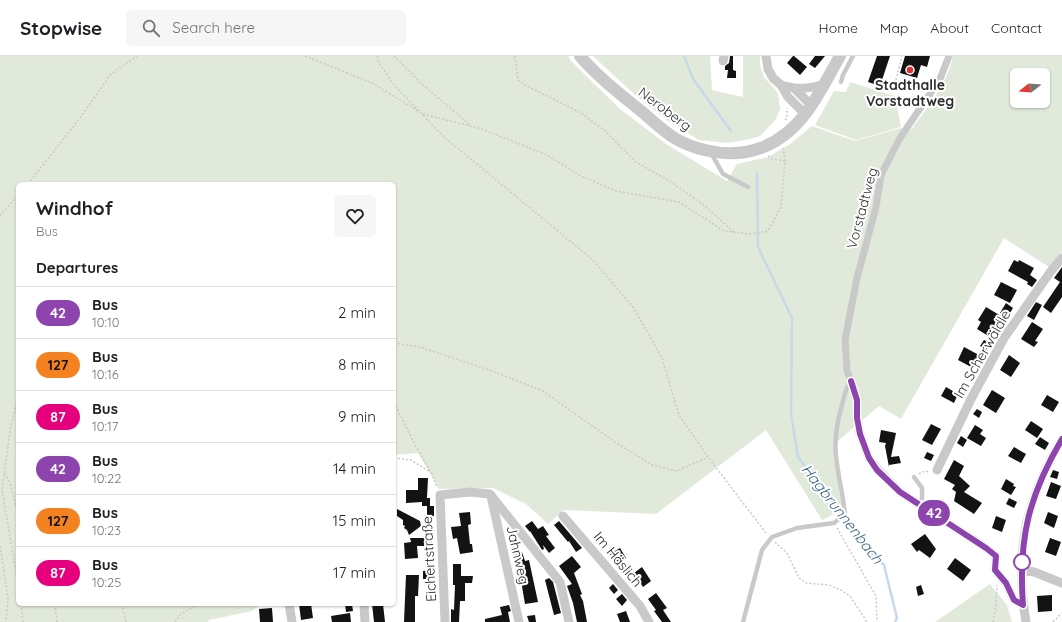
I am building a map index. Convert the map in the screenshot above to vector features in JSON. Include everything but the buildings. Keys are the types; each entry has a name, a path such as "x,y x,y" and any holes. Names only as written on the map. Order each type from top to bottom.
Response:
{"street":[{"name":"Neroberg","path":"580,56 613,88 676,139 695,148 717,153 742,153 758,150 781,138 808,110 825,84 840,56"},
{"path":"766,56 768,69 773,78 788,97 808,110"},
{"name":"Vorstadtweg","path":"851,381 848,371 845,340 857,278 876,207 881,175 900,138 940,79 949,56"},
{"path":"780,85 794,89 809,88 825,84"},
{"path":"794,89 808,110"},
{"name":"Im Scherwäldle","path":"934,471 1004,338 1062,258"},
{"path":"851,381 857,400 857,418 860,434 869,458 877,470 900,492 922,505 996,556 995,570 1004,580 1014,600 1023,605"},
{"path":"1026,622 1023,605 1022,570 1024,535 1033,499 1044,472 1062,439"},
{"path":"440,495 470,492 490,494 560,582 569,622"},
{"name":"Jahnweg","path":"490,494 519,622"},
{"name":"Eichertstraße","path":"440,495 445,622"},
{"name":"Im Häslich","path":"563,516 640,606 649,622"},
{"path":"1022,570 1034,572 1062,583"},
{"path":"289,606 292,622"},
{"path":"364,606 365,622"}],"lane":[{"path":"841,82 853,56"},
{"path":"710,151 723,174 748,187"},
{"path":"743,622 762,550 772,537 797,528 836,522 845,514 844,498 836,455 837,436 842,405 847,385 851,381"},
{"path":"914,477 922,488 922,505"}],"path":[{"path":"30,182 77,122 111,74 137,56"},
{"path":"304,56 372,82 423,114 482,129"},
{"path":"377,56 379,63 394,85 444,137 593,260 632,307 662,358 679,415 708,457 765,532 769,541 776,542 787,553 799,578 806,583 829,585 841,590 850,596 867,622"},
{"path":"394,56 422,84 471,126 547,155 581,176 616,191 679,202 724,231 751,234 768,231 781,207 785,161 781,138"},
{"path":"516,56 518,80 523,84 581,113 604,130 636,162 671,182 705,206 735,233"},
{"path":"896,80 902,56"},
{"path":"0,216 16,197"},
{"path":"396,343 420,347 492,371 544,391 615,442 652,465 677,471 708,457"},
{"path":"16,405 10,432 2,490 16,572"},
{"path":"396,406 413,442 432,474 440,495"},
{"path":"396,458 411,460 420,464 432,474"},
{"path":"914,477 925,471 934,471"},
{"path":"4,472 11,486 16,507"},
{"path":"836,522 876,596 877,622"},
{"path":"0,546 8,599 6,622"},
{"path":"993,622 996,606 997,585 1004,580"},
{"path":"21,606 23,622"},
{"path":"55,606 57,622"},
{"path":"122,606 126,622"},
{"path":"175,622 181,614 195,606"},
{"path":"1053,622 1062,613"}],"green space":[{"path":"0,56 568,56 571,61 620,109 666,144 727,181 737,164 768,157 790,144 812,126 855,141 901,128 910,131 941,86 953,56 1062,56 1062,252 1049,267 1004,238 901,419 879,406 833,445 842,510 822,520 766,430 656,514 564,510 548,524 526,504 493,488 439,489 418,453 396,455 396,182 16,182 16,606 258,606 252,611 209,620 208,622 0,622"},
{"path":"593,56 710,56 712,90 743,97 743,56 760,56 760,65 764,77 778,93 780,109 776,119 760,136 726,143 699,140 668,121 634,94"},
{"path":"850,82 895,96 901,127 856,140 815,125 834,91 846,92"},
{"path":"990,584 1007,605 1012,622 935,622"}],"waterway":[{"name":"Hagbrunnenbach","path":"684,56 693,79 731,131"},
{"name":"Hagbrunnenbach","path":"757,173 758,247 792,318 791,414 798,457 865,547 884,565 897,618 895,622"}],"bus line":[{"name":"42","path":"851,381 857,400 857,418 860,434 869,458 877,470 900,492 922,505 996,556 995,570 1006,583 1014,600 1023,605 1022,570 1024,535 1027,518 1044,472 1062,439"}],"place":[{"name":"Stadthalle Vorstadtweg","path":"910,70"}]}
